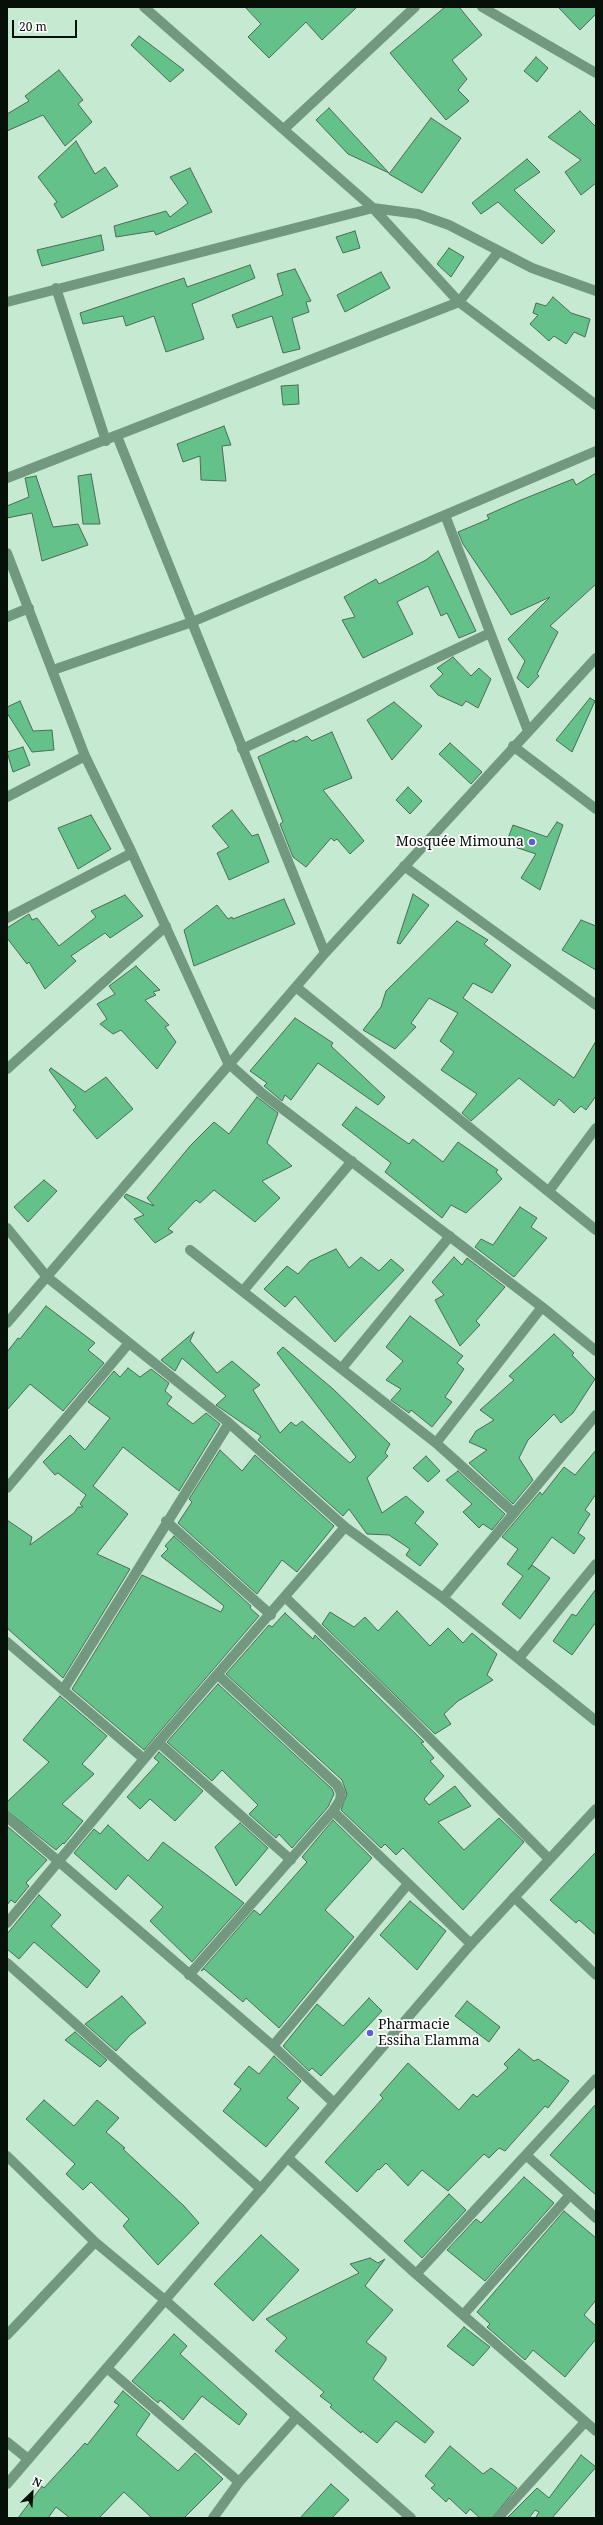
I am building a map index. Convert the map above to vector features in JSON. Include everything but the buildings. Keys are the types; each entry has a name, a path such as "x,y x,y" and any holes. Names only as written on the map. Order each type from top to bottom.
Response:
{"street":[{"path":"284,130 415,7"},
{"path":"482,7 596,73"},
{"path":"150,9 373,208 459,302 596,405"},
{"path":"7,302 56,288 373,208 418,214 449,225 544,273 596,291"},
{"path":"7,478 106,441 459,302 499,251"},
{"path":"56,288 106,441"},
{"path":"117,436 325,952"},
{"path":"53,670 192,622 596,451"},
{"path":"445,515 528,731"},
{"path":"7,553 85,756 132,853 228,1063 264,1094 542,1307 596,1351"},
{"path":"7,617 28,608"},
{"path":"242,749 490,633"},
{"path":"7,1323 228,1063 325,952 513,746 596,658"},
{"path":"513,746 596,809"},
{"path":"7,797 85,756"},
{"path":"7,918 132,853"},
{"path":"404,866 596,1006"},
{"path":"7,1069 166,926"},
{"path":"296,987 596,1230"},
{"path":"549,1191 596,1128"},
{"path":"243,1290 352,1160"},
{"path":"7,1228 47,1277 229,1423 346,1527 443,1598 596,1720"},
{"path":"342,1368 450,1236"},
{"path":"190,1250 243,1290 436,1443 513,1512"},
{"path":"436,1443 542,1307"},
{"path":"7,1488 129,1343"},
{"path":"443,1598 596,1414"},
{"path":"63,1690 166,1521 229,1423"},
{"path":"166,1521 271,1616"},
{"path":"7,1923 144,1760 271,1616 285,1597 346,1527"},
{"path":"518,1658 596,1564"},
{"path":"285,1597 399,1707 549,1859"},
{"path":"7,1642 144,1760"},
{"path":"189,1975 333,1811 340,1800 341,1793 337,1785 218,1675"},
{"path":"159,1743 291,1860"},
{"path":"7,2484 166,2301 288,2158 333,2102 471,1944 596,1809"},
{"path":"333,1811 471,1944"},
{"path":"7,1816 189,1975 273,2046 333,2102"},
{"path":"273,2046 408,1884"},
{"path":"514,1897 596,1975"},
{"path":"7,1963 261,2189"},
{"path":"416,2274 596,2079"},
{"path":"526,2155 596,2218"},
{"path":"7,2156 95,2242 166,2301 296,2418 411,2518"},
{"path":"288,2158 416,2274 596,2431"},
{"path":"463,2315 570,2195"},
{"path":"7,2335 95,2242"},
{"path":"107,2368 239,2482"},
{"path":"213,2518 239,2482 296,2418"},
{"path":"498,2518 585,2422"},
{"path":"7,2442 28,2459"}],"place":[{"name":"Mosquée Mimouna","path":"532,842"},
{"name":"Pharmacie Essiha Elamma","path":"370,2033"}]}
